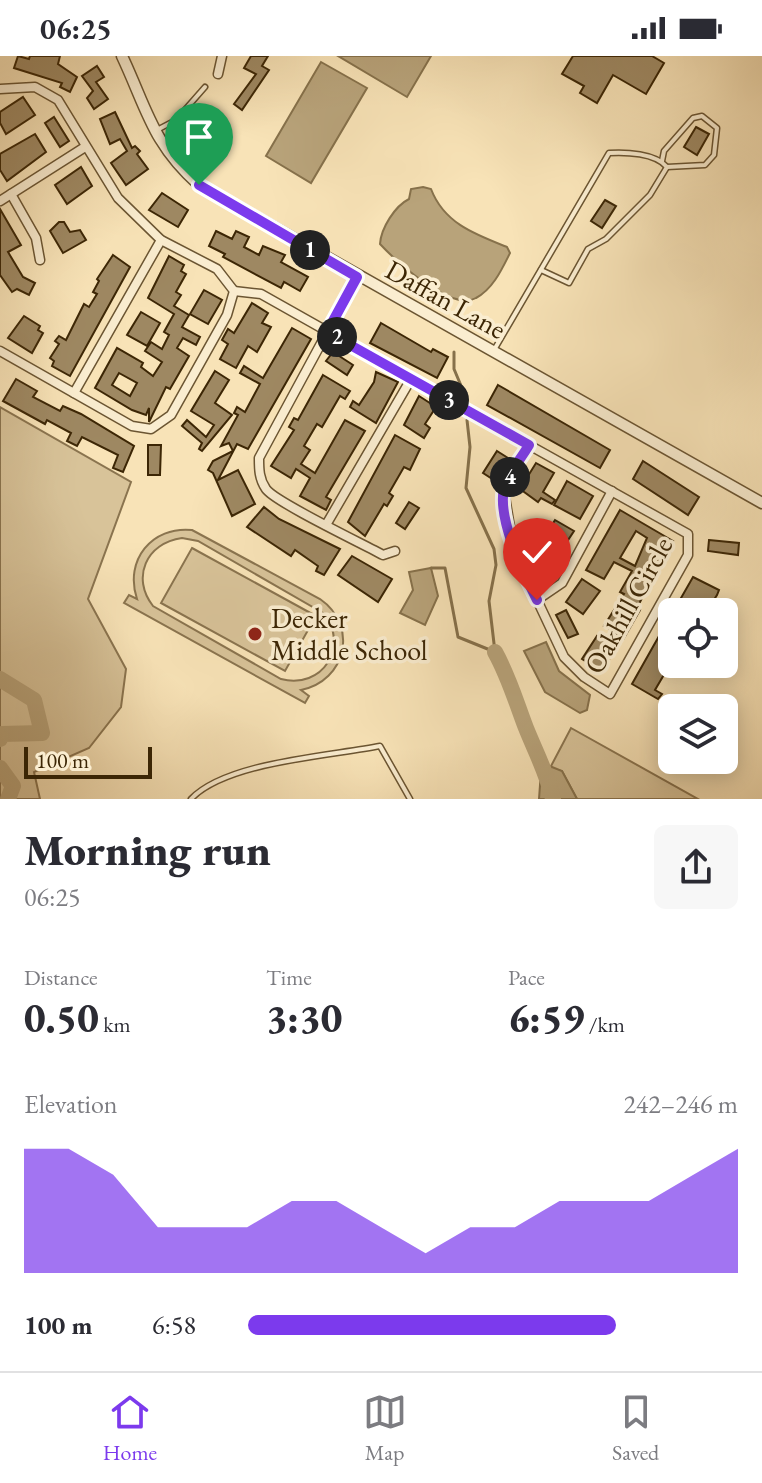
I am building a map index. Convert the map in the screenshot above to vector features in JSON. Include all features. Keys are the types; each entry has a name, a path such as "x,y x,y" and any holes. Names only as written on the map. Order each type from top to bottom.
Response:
{"street":[{"name":"Daffan Lane","path":"122,56 153,132 180,168 199,185 357,277 762,503"},
{"path":"218,74 222,56"},
{"path":"0,89 23,85 48,92 66,111 118,198 161,240 217,269 234,291 227,315 171,415 159,426 132,426 0,351"},
{"path":"0,201 85,147"},
{"path":"11,194 36,238 40,260"},
{"path":"74,393 161,240"},
{"path":"357,277 259,458 259,474 267,491 326,525 383,555 395,551"},
{"name":"Oakhill Circle","path":"234,291 261,294 681,528 690,543 688,555 610,694 584,677 564,657 514,551 504,501 506,483 529,445"},
{"path":"326,525 411,379"},
{"path":"537,600 562,583 612,491"}],"lane":[{"path":"153,132 176,120 205,87"},
{"path":"662,161 664,151 693,118 702,116 711,121 718,135 714,155 705,165 667,167"},
{"path":"493,353 609,153 621,152 662,161 667,167"},
{"path":"541,270 569,283 588,249 606,239 650,195 667,167"},
{"path":"191,799 204,786 233,773 380,746 410,799"}],"shaded area":[{"path":"338,56 431,56 407,97"},
{"path":"321,62 367,88 311,183 266,156"},
{"path":"411,189 431,189 452,219 472,232 507,247 510,253 492,284 476,298 465,300 439,292 398,262 380,244 386,225 394,212 409,199"},
{"path":"0,407 131,482 88,599 126,669 121,707 89,748 34,772 40,799 0,799"},
{"path":"192,530 320,599 332,610 340,623 342,651 328,676 316,685 301,690 309,696 305,703 124,603 129,595 137,599 134,571 145,548 165,534","holes":["182,538 198,541 323,613 334,639 333,651 320,672 296,681 281,679 153,606 143,584 143,573 151,554 170,541"]},
{"path":"192,548 316,616 285,671 161,603"},
{"path":"431,568 438,596 425,625 400,613 413,590 409,572"},
{"path":"546,642 559,671 590,695 587,710 580,713 545,692 524,651"},
{"path":"571,728 698,799 577,799 562,771 550,768"},
{"path":"552,767 562,771 577,799 539,799 541,771"}],"building":[{"path":"18,56 29,59 30,56 60,56 58,64 77,77 70,92 60,87 62,83 14,68"},
{"path":"251,56 268,56 262,66 269,70 242,110 234,104 256,74 244,68"},
{"path":"573,56 652,56 664,63 646,94 613,75 597,103 580,93 584,86 562,74"},
{"path":"97,66 104,77 96,82 108,99 94,109 87,98 93,91 82,76"},
{"path":"23,97 35,115 6,134 0,123 0,112"},
{"path":"115,112 132,148 135,146 140,151 137,154 148,169 126,185 111,163 127,151 120,139 110,144 100,119"},
{"path":"54,117 69,141 60,147 45,123"},
{"path":"696,127 709,134 697,155 684,147"},
{"path":"35,134 46,152 7,181 0,170 0,154"},
{"path":"81,167 92,186 67,204 55,185"},
{"path":"162,193 188,210 178,227 149,210"},
{"path":"605,200 616,206 602,228 591,221"},
{"path":"0,209 21,245 8,252 23,277 35,283 29,295 17,289 12,292 0,275"},
{"path":"59,222 64,222 70,232 80,230 86,240 63,253 50,231"},
{"path":"216,231 232,239 236,231 249,237 244,247 259,255 263,246 285,255 281,262 308,277 300,291 284,282 281,288 223,257 225,254 209,246"},
{"path":"113,255 130,267 70,376 52,366 54,361 50,358 59,344 55,341 59,336 66,340 84,304 89,307 97,294 93,292 99,281 97,279"},
{"path":"169,256 184,265 181,271 186,274 176,292 181,295 174,306 189,315 182,327 200,337 196,345 183,338 177,348 189,356 170,389 166,387 149,422 149,408 146,415 132,410 95,388 117,348 143,363 141,367 153,376 162,362 145,351 151,342 162,349 169,335 164,332 174,314 148,298","holes":["119,373 137,383 130,396 112,385"]},
{"path":"204,290 222,300 208,324 190,314"},
{"path":"252,303 268,313 262,323 271,327 257,352 248,346 236,368 220,359 228,344 222,340 228,329 234,333"},
{"path":"141,312 160,323 147,346 127,335"},
{"path":"24,316 40,326 38,330 43,333 32,353 8,338"},
{"path":"381,323 431,352 433,349 448,357 437,378 370,343"},
{"path":"292,328 311,339 248,449 237,444 218,480 238,470 255,504 232,516 213,473 208,470 213,461 233,451 229,443 221,446 238,415 234,413 237,407 245,412 260,384 240,373 244,366 263,378"},
{"path":"333,352 353,365 347,375 326,361"},
{"path":"215,371 229,380 215,403 232,415 202,451 199,449 202,443 182,426 187,420 206,437 214,425 191,411"},
{"path":"376,372 398,382 376,423 350,407 353,401 359,405 374,382"},
{"path":"323,375 350,391 345,399 340,396 322,427 317,424 304,446 310,450 301,464 315,473 345,420 365,431 326,497 331,500 326,510 300,496 310,478 296,469 291,478 271,466 294,430 289,427 294,418 298,420"},
{"path":"16,379 37,391 33,397 60,411 63,406 81,414 134,446 123,472 113,468 118,455 82,437 77,446 67,441 71,433 47,420 45,424 3,401"},
{"path":"498,385 610,450 600,468 487,405"},
{"path":"419,396 436,407 425,424 430,428 424,438 404,425"},
{"path":"395,435 420,449 410,470 404,467 389,493 393,496 387,506 384,504 365,536 348,522"},
{"path":"148,445 161,445 160,475 148,475"},
{"path":"497,451 508,458 494,480 483,473"},
{"path":"643,461 699,497 688,515 633,479"},
{"path":"536,463 554,473 543,492 555,500 552,504 541,498 538,502 520,489"},
{"path":"567,481 593,496 580,519 554,505"},
{"path":"409,502 419,508 405,529 396,523"},
{"path":"264,507 279,519 340,549 324,575 316,571 318,566 295,550 291,556 247,527"},
{"path":"620,510 673,541 670,546 673,548 645,592 637,608 640,610 624,638 604,626 624,594 620,592 632,571 614,562 604,579 586,570","holes":["636,531 647,538 635,566 620,558"]},
{"path":"555,520 574,531 545,575 530,560 542,548 540,544"},
{"path":"709,540 739,543 738,555 708,551"},
{"path":"352,556 392,579 378,602 338,575"},
{"path":"693,577 719,590 715,598 681,598"},
{"path":"582,579 600,591 583,614 566,602"},
{"path":"566,610 578,634 568,638 556,615"},
{"path":"597,636 616,649 601,671 582,659"},
{"path":"658,638 658,678 662,678 655,690 662,694 658,694 658,699 632,684"}],"waterway":[{"path":"454,352 454,369 467,400"},
{"path":"431,568 445,568 458,637 495,652 489,601 496,565 494,549 466,488 470,447 467,420"},
{"path":"495,652 553,799"},
{"path":"0,679 34,700 42,733 2,734 0,739"},
{"path":"0,768 13,786 8,799"}],"place":[{"name":"Decker Middle School","path":"255,634"}],"route":[{"path":"199,185 357,277 327,332 529,445 506,483 504,501 514,551 537,600"}]}
